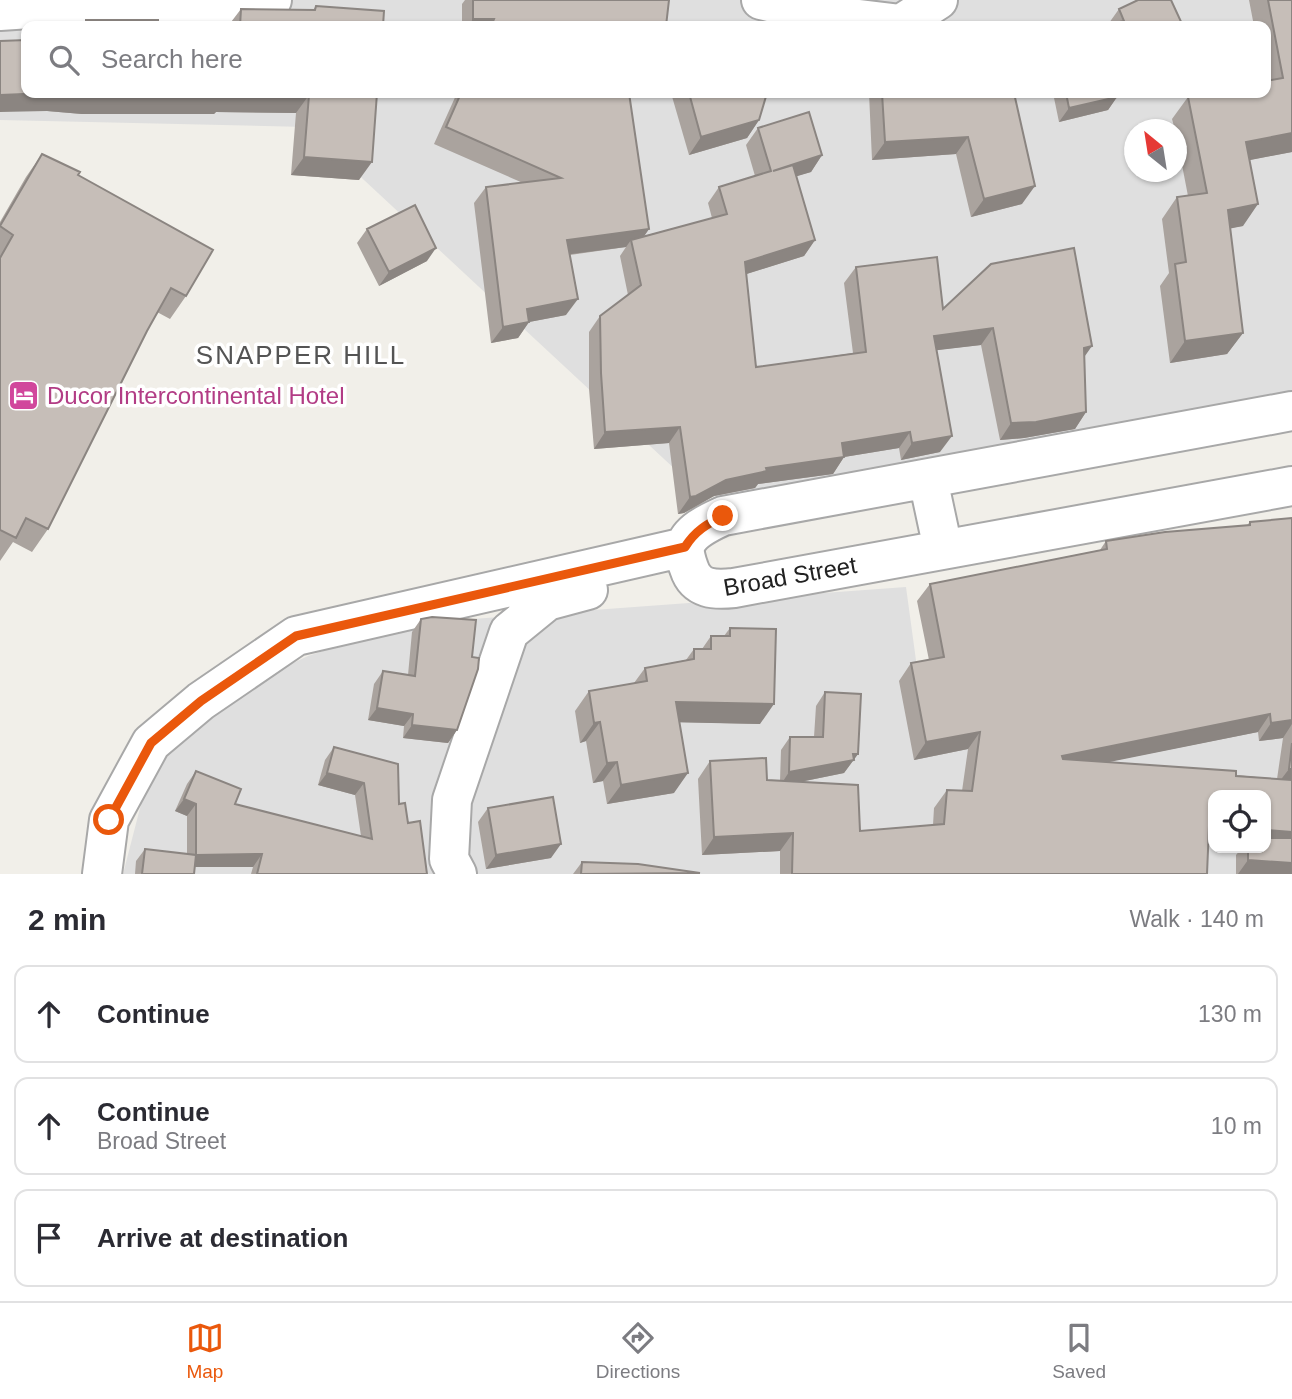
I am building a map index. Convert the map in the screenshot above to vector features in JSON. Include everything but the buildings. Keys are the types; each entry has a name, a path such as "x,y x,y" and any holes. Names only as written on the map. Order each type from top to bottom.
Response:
{"street":[{"path":"0,11 45,8 136,11 272,0"},
{"path":"761,0 816,14 876,21"},
{"path":"906,21 938,0"},
{"path":"686,554 692,537 705,525 723,516 1292,411"},
{"path":"928,479 943,549"},
{"name":"Broad Street","path":"686,554 691,576 701,585 714,590 1292,485"},
{"path":"102,874 109,820 151,743 201,701 296,636 686,554"},
{"path":"457,874 449,859 453,800 509,632 547,601 686,554"}],"shaded area":[{"path":"0,0 1292,0 1292,394 706,498 307,127 0,120"},
{"path":"906,587 918,675 1292,625 1292,874 123,874 154,754 227,694 308,656 404,624"}],"place":[{"name":"Ducor Intercontinental Hotel","path":"24,395"}],"district":[{"name":"SNAPPER HILL","path":"301,355"}],"route":[{"path":"109,820 151,743 201,701 296,636 685,547 705,525 723,516"}]}
